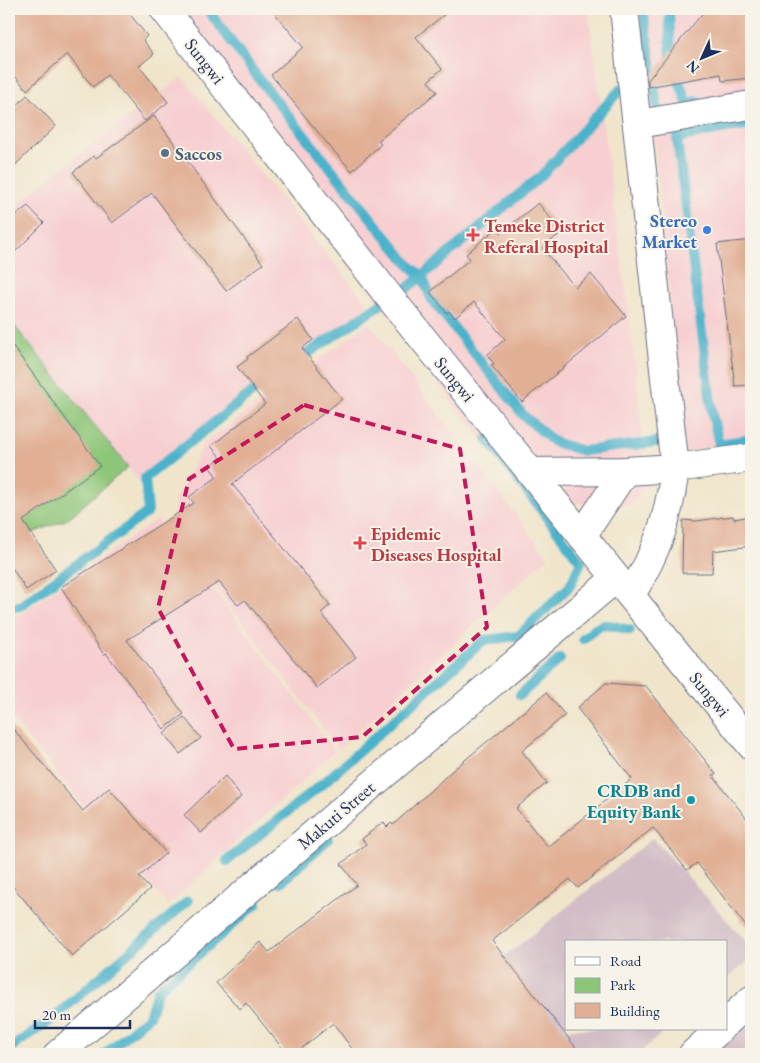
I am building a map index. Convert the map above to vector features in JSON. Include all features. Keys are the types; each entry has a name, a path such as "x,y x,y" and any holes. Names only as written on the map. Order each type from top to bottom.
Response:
{"street":[{"name":"Sungwi","path":"164,9 391,299 751,745"},
{"name":"Makuti Street","path":"58,1054 303,843 649,565 660,537 671,499 675,468 624,9"},
{"path":"638,124 751,105"},
{"path":"530,472 625,471 675,468 751,458"},
{"path":"582,536 625,471"},
{"path":"728,1021 751,1000"},
{"path":"693,1054 719,1030"}],"highlighted area":[{"path":"304,405 460,449 487,627 362,737 234,749 158,608 189,479"}],"shaded area":[{"name":"Temeke District Referal Hospital","path":"150,9 588,9 635,363 647,484 630,505 544,503 515,480 423,365 399,329"},
{"name":"Stereo Market","path":"642,9 751,9 751,444 684,452"},
{"path":"182,77 373,311 138,480 9,318 9,212 64,166"},
{"name":"Epidemic Diseases Hospital","path":"369,323 548,557 339,749 172,530 175,502 204,443"},
{"path":"157,519 175,538 335,751 168,905 115,845 9,715 9,617 19,615"},
{"path":"653,838 751,947 751,959 728,977 728,940 565,940 565,1030 666,1030 638,1054 471,1054 433,1005 517,947"},
{"path":"751,1015 751,1054 705,1054"}],"green space":[{"path":"9,319 128,467 66,520 9,542"}],"building":[{"path":"9,9 126,9 147,36 143,40 154,54 139,66 168,102 145,121 107,75 93,87 67,54 27,90 9,69"},
{"path":"271,9 451,9 416,37 442,69 428,81 437,92 378,141 381,144 352,171 271,75 303,47"},
{"path":"706,9 751,9 751,78 722,81 721,74 648,87 648,80"},
{"path":"27,95 56,126 9,171 9,114"},
{"path":"154,116 263,264 226,291 152,193 112,223 73,172 94,156 96,158"},
{"path":"538,203 562,232 542,248 575,287 591,274 626,316 522,402 491,365 494,364 487,355 505,339 474,302 455,318 449,311 447,313 430,292 470,259 466,254 497,228 501,233"},
{"path":"28,206 44,223 9,258 9,220"},
{"path":"751,240 751,385 735,386 717,244"},
{"path":"298,319 313,340 302,348 342,399 232,484 330,605 321,613 356,657 317,688 245,600 238,605 219,582 127,640 184,714 164,729 106,653 104,655 61,587 194,503 189,497 217,477 209,466 221,458 211,446 265,404 237,367 248,359 247,357"},
{"path":"9,341 100,466 23,521 56,570 26,590 9,563"},
{"path":"733,516 734,519 751,516 751,546 713,551 712,573 682,573 683,520 696,521"},
{"path":"606,683 646,686 716,774 713,776 751,824 751,933 697,863 687,870 653,828 578,888 570,879 492,941 581,1054 356,1054 333,1023 295,1054 287,1054 246,1003 240,1009 216,983 260,942 269,952 357,885 341,864 366,844 362,839 383,822 387,827 391,823 393,825 454,769 546,693 565,715 522,751 547,783 516,808 548,847 632,779 577,708"},
{"path":"184,717 201,738 180,754 164,734"},
{"path":"9,724 83,811 109,788 166,853 139,877 150,889 72,956 9,882"},
{"path":"225,776 241,797 201,833 184,815"}],"waterway":[{"path":"207,9 266,88 409,265 422,276 432,300 524,416 554,442 583,451 665,441"},
{"path":"643,9 658,111"},
{"path":"669,9 671,59 687,103 698,101"},
{"path":"295,362 383,303 399,295 541,176 621,89"},
{"path":"751,126 731,127 677,138 713,418 719,444 751,439"},
{"path":"9,608 20,606 148,512 145,478 265,382"},
{"path":"227,861 328,779 484,640 518,636 570,586 581,562 487,439"},
{"path":"583,639 595,629 604,625 630,630"},
{"path":"520,695 560,659"},
{"path":"280,883 328,839"},
{"path":"9,1049 51,1020 188,901"},
{"path":"105,1054 149,1016 158,990 257,903"}],"place":[{"name":"Saccos","path":"165,153"},
{"name":"Stereo Market","path":"707,230"},
{"name":"Temeke District Referal Hospital","path":"473,235"},
{"name":"Epidemic Diseases Hospital","path":"360,543"},
{"name":"CRDB and Equity Bank","path":"691,800"}]}
